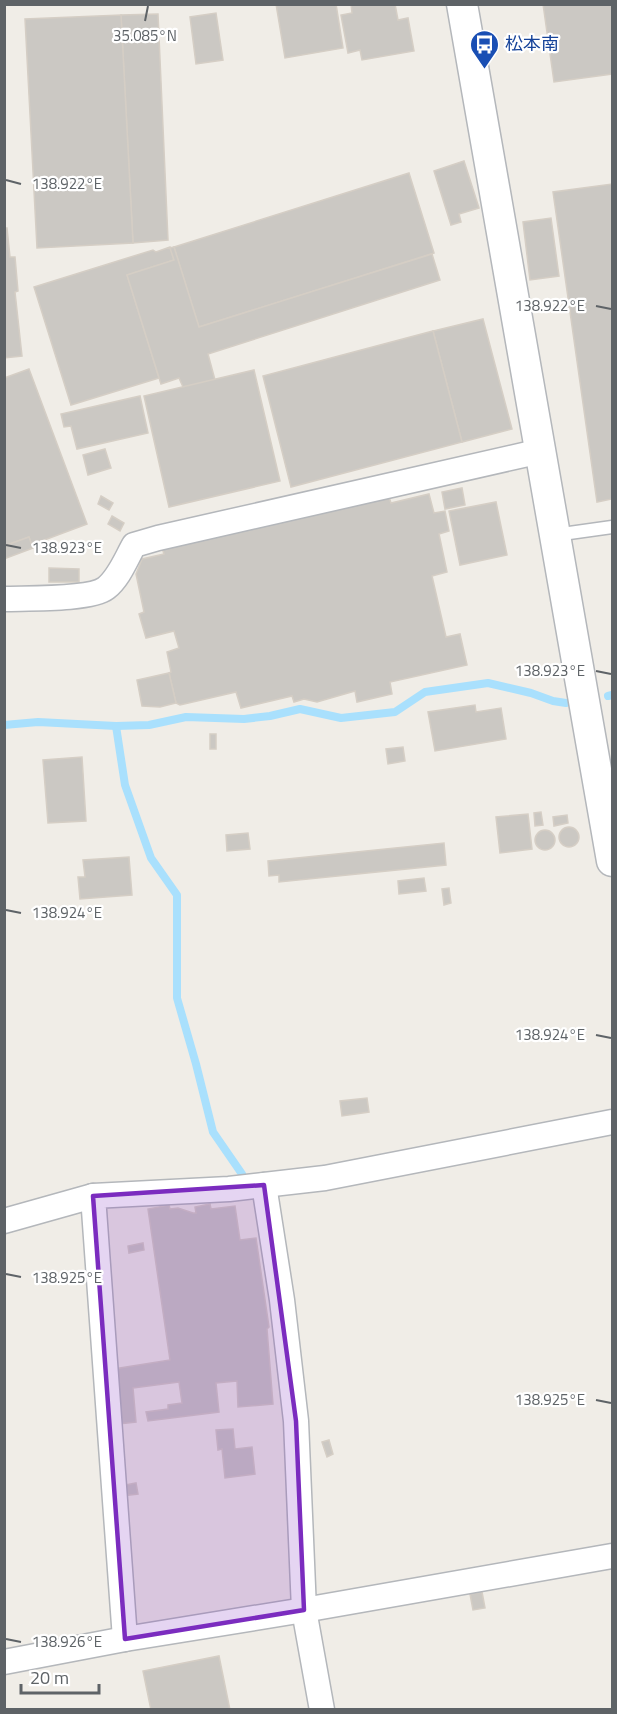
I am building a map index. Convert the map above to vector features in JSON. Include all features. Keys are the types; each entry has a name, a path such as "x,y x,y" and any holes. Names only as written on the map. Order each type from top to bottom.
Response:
{"street":[{"path":"462,4 612,861"},
{"path":"4,599 90,595 105,589 116,577 134,545 540,451"},
{"path":"4,1221 93,1196 229,1189 325,1178 612,1122"},
{"path":"264,1185 282,1300 296,1421 304,1610 322,1710"},
{"path":"93,1196 125,1639"},
{"path":"4,1662 125,1639 612,1556"}],"lane":[{"path":"555,535 612,527"}],"highlighted area":[{"path":"264,1185 296,1421 304,1610 125,1639 93,1196"}],"building":[{"path":"276,4 336,4 343,48 285,58"},
{"path":"351,4 395,4 398,20 408,18 414,51 362,60 360,50 348,53 341,15 352,13"},
{"path":"543,4 612,4 612,74 554,82"},
{"path":"216,13 223,60 196,64 190,17"},
{"path":"158,14 168,240 133,243 121,15"},
{"path":"121,15 133,243 37,248 25,19"},
{"path":"464,161 479,208 459,214 461,222 451,225 434,171"},
{"path":"409,173 434,253 199,327 174,247"},
{"path":"612,184 612,499 597,502 553,192"},
{"path":"551,218 559,276 530,280 523,222"},
{"path":"4,228 7,228 10,257 15,257 18,291 15,292 22,356 4,358"},
{"path":"170,247 174,260 127,275 159,378 71,405 34,287 153,250 156,252"},
{"path":"174,247 199,327 432,254 440,280 208,354 215,380 183,387 179,378 161,384 127,275 174,260 170,248"},
{"path":"483,319 512,429 462,442 433,331"},
{"path":"433,331 462,442 291,487 263,376"},
{"path":"29,369 87,524 31,545 29,537 4,546 4,378"},
{"path":"254,370 280,481 169,507 144,396"},
{"path":"140,396 148,433 77,449 71,426 64,427 61,414"},
{"path":"105,449 111,468 88,475 83,455"},
{"path":"462,488 465,505 445,509 442,492"},
{"path":"429,494 434,513 445,511 449,531 439,534 447,572 432,576 446,637 460,634 467,665 390,682 392,694 357,702 355,691 317,702 304,699 294,702 292,696 241,708 236,692 180,705 176,703 167,652 179,648 174,631 146,638 139,614 144,612 136,574 142,559 164,554 162,548 389,497 391,503"},
{"path":"101,496 113,503 109,510 98,504"},
{"path":"496,502 507,555 460,565 449,511"},
{"path":"112,516 124,523 120,531 108,524"},
{"path":"29,537 33,548 4,559 4,546"},
{"path":"49,568 79,569 79,582 49,582"},
{"path":"169,673 176,703 160,707 142,706 137,680"},
{"path":"475,705 476,712 501,708 506,739 435,751 428,712"},
{"path":"210,734 216,734 216,749 210,749"},
{"path":"403,747 405,761 388,764 386,749"},
{"path":"82,757 86,821 48,823 43,760"},
{"path":"541,812 543,825 535,826 534,813"},
{"path":"528,814 532,849 500,853 496,817"},
{"path":"567,815 568,823 554,826 553,817"},
{"path":"569,827 576,830 579,837 576,844 569,847 562,844 559,837 562,830"},
{"path":"545,830 552,833 555,840 552,847 545,850 538,847 535,840 538,833"},
{"path":"248,833 250,849 227,851 226,835"},
{"path":"444,843 446,865 279,882 279,875 269,876 268,861"},
{"path":"129,857 132,895 80,899 78,877 85,877 83,860"},
{"path":"424,878 426,891 399,894 398,881"},
{"path":"449,888 451,903 444,905 442,889"},
{"path":"367,1098 369,1112 342,1116 340,1101"},
{"path":"210,1204 211,1209 235,1206 240,1240 256,1238 269,1327 267,1329 273,1404 238,1407 237,1381 216,1383 219,1412 148,1421 146,1412 168,1409 168,1405 182,1403 179,1382 133,1388 136,1422 119,1424 114,1369 170,1360 148,1209 169,1205 170,1209 178,1208 196,1213 195,1207"},
{"path":"143,1243 144,1250 129,1253 128,1246"},
{"path":"233,1429 235,1449 252,1447 255,1474 225,1478 222,1449 218,1450 216,1430"},
{"path":"329,1440 333,1454 327,1457 322,1442"},
{"path":"136,1483 138,1494 122,1496 120,1486"},
{"path":"482,1592 485,1608 473,1610 470,1594"},
{"path":"219,1656 230,1710 151,1710 143,1671"}],"waterway":[{"path":"4,725 38,722 116,726 149,725 186,717 244,719 300,709 341,718 395,712 425,692 488,683 566,703"},
{"path":"608,696 612,695"},
{"path":"116,726 125,785 151,858 177,895 177,998 213,1132 242,1174"}],"place":[{"name":"松本南","path":"484,70"}]}
